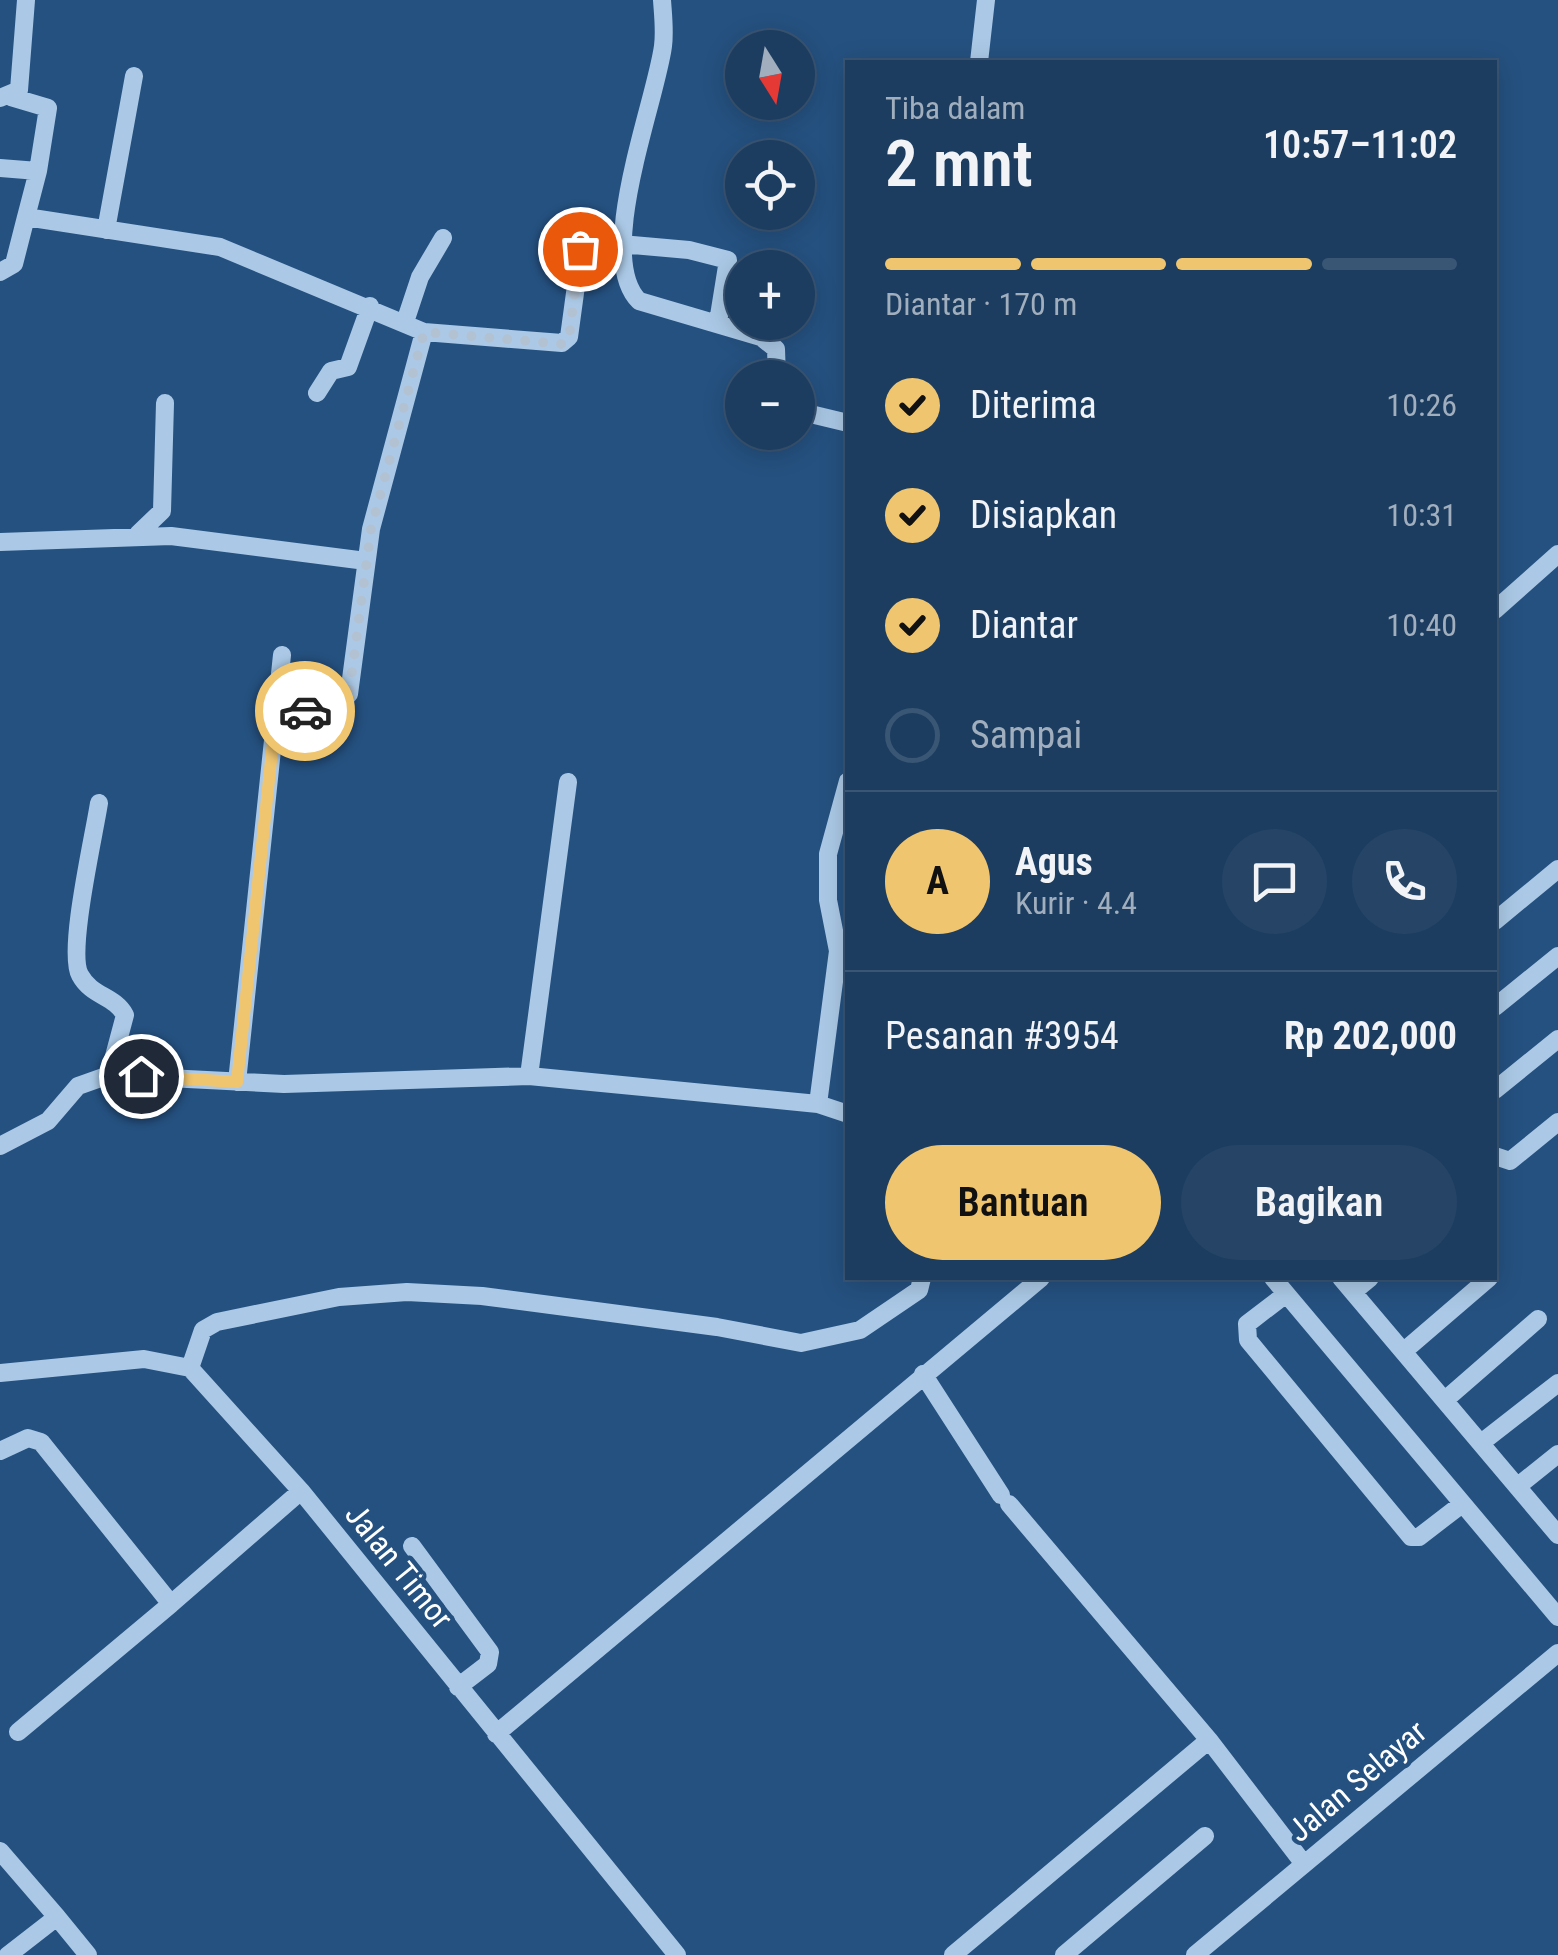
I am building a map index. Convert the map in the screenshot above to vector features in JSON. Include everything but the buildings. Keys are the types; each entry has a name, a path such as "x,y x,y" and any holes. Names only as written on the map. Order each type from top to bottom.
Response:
{"street":[{"path":"6,98 20,90 26,0"},
{"path":"662,0 664,44 635,148 625,242 630,292 638,301 718,322 770,344 778,360"},
{"path":"979,60 986,0"},
{"path":"106,230 134,76"},
{"path":"0,272 14,264 38,170 48,108 6,98"},
{"path":"0,168 38,170"},
{"path":"26,217 220,247 370,306 424,332 562,344 569,338 582,244 625,242 728,260 718,322"},
{"path":"405,322 420,277 443,238"},
{"path":"317,393 330,371 348,368 370,306"},
{"path":"276,713 334,708 346,699 366,561 424,332"},
{"path":"138,534 162,511 165,403"},
{"path":"815,415 845,422"},
{"path":"0,542 138,534 366,561"},
{"path":"1497,608 1558,554"},
{"path":"237,1082 282,655"},
{"path":"529,1076 568,782"},
{"path":"818,1104 838,950 828,900 828,854 845,792"},
{"path":"99,803 74,960 91,990 115,1000 125,1016 109,1075"},
{"path":"1497,919 1558,869"},
{"path":"1497,1005 1558,956"},
{"path":"1497,1088 1558,1039"},
{"path":"0,1146 48,1121 78,1086 109,1075 378,1084 529,1076 818,1104 845,1113"},
{"path":"1497,1157 1510,1162 1558,1122"},
{"path":"0,1373 144,1359 190,1368 203,1330 217,1322 339,1297 407,1292 482,1296 718,1327 800,1343 860,1330 919,1290 922,1280"},
{"path":"496,1734 1040,1280"},
{"path":"1275,1280 1558,1617"},
{"path":"1404,1351 1485,1280"},
{"path":"1348,1284 1558,1534"},
{"path":"1286,1294 1247,1324 1248,1340 1410,1537 1419,1537 1462,1504"},
{"path":"1446,1400 1538,1320"},
{"name":"Jalan Timor","path":"190,1368 301,1491 676,1955"},
{"path":"924,1374 1005,1500 1209,1740 1304,1864"},
{"path":"1481,1443 1558,1383"},
{"path":"0,1451 28,1438 41,1442 171,1604"},
{"path":"1518,1486 1558,1454"},
{"path":"18,1732 301,1491"},
{"path":"412,1546 490,1652 488,1664 458,1687"},
{"name":"Jalan Selayar","path":"1194,1955 1558,1654"},
{"path":"953,1955 1209,1740"},
{"path":"1064,1955 1205,1836"},
{"path":"0,1852 88,1955"},
{"path":"8,1955 56,1917"}],"way so far":[{"path":"305,711 334,708 343,704 349,694 371,529 424,332 481,340 562,344 569,338 580,249"}],"route":[{"path":"141,1076 237,1082 276,713 305,711"}]}
